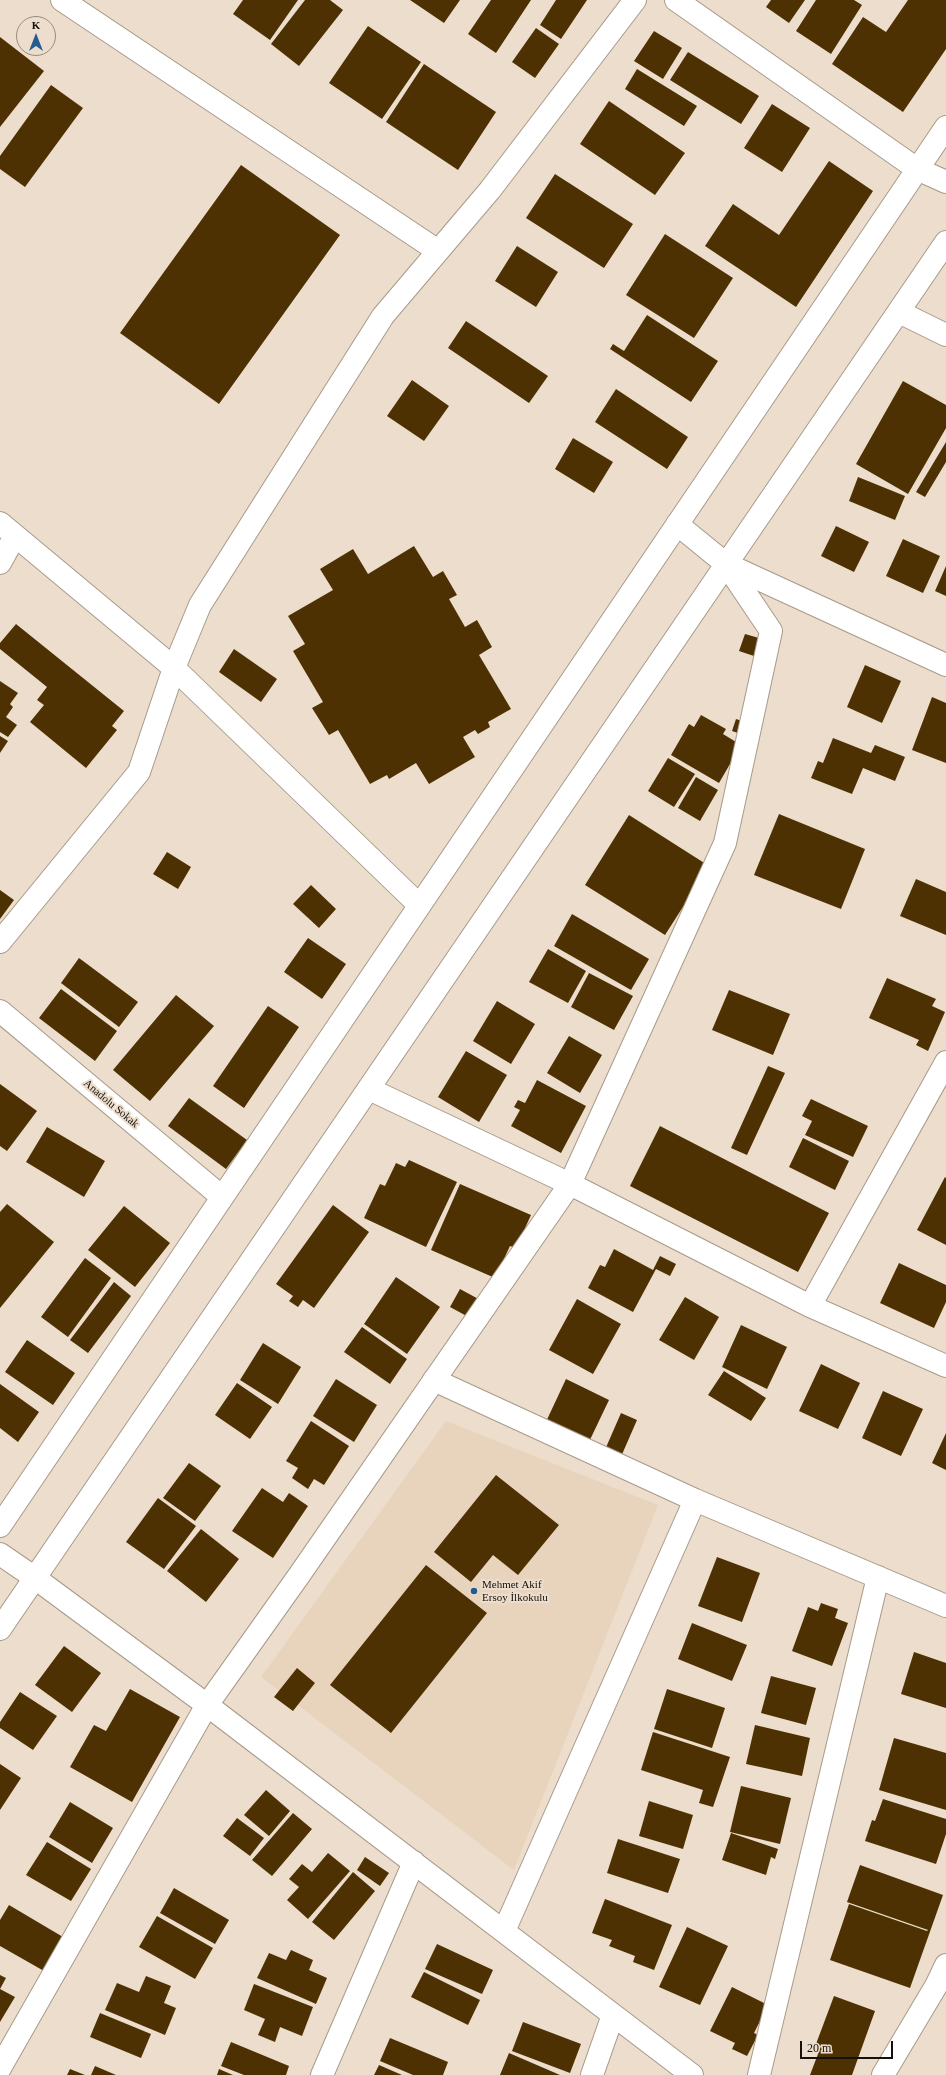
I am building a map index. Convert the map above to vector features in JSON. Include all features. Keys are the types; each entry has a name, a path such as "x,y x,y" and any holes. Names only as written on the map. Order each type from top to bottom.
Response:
{"street":[{"path":"62,0 438,251"},
{"path":"0,942 139,772 174,668 200,605 383,316 490,190 636,0"},
{"path":"676,0 917,169 946,182"},
{"path":"0,1526 946,127"},
{"path":"0,1629 946,242"},
{"path":"899,312 946,335"},
{"path":"677,524 726,564 946,665"},
{"path":"0,563 8,530 174,668 419,905"},
{"path":"0,2068 207,1704 300,1574 570,1184 725,843 772,631 726,564"},
{"name":"Anadolu Sokak","path":"0,1012 222,1197"},
{"path":"810,1306 946,1062"},
{"path":"369,1089 570,1184 810,1306 946,1366"},
{"path":"434,1380 695,1500 946,1606"},
{"path":"504,1931 695,1500"},
{"path":"0,1554 207,1704 692,2075"},
{"path":"759,2075 878,1577"},
{"path":"322,2075 414,1862"},
{"path":"883,2075 941,1992 946,1965"},
{"path":"592,2075 613,2014"}],"shaded area":[{"name":"Mehmet Akif Ersoy İlkokulu","path":"446,1421 658,1505 514,1870 261,1677"}],"building":[{"path":"243,0 298,0 270,40 233,14"},
{"path":"305,0 330,0 343,10 299,66 271,44"},
{"path":"410,0 460,0 444,23"},
{"path":"491,0 531,0 496,53 468,34"},
{"path":"556,0 587,0 561,39 540,25"},
{"path":"771,0 805,0 789,23 766,7"},
{"path":"816,0 854,0 862,5 831,54 796,31"},
{"path":"908,0 946,0 946,49 903,112 832,64 863,17 886,32"},
{"path":"368,26 421,62 382,119 329,83"},
{"path":"536,28 559,44 535,78 512,62"},
{"path":"654,31 682,48 663,79 634,61"},
{"path":"0,37 16,49 16,56 25,56 44,71 0,127"},
{"path":"688,52 759,96 741,124 670,80"},
{"path":"424,64 496,112 458,170 386,122"},
{"path":"637,69 697,106 684,126 625,89"},
{"path":"51,85 83,108 25,187 0,169 0,156"},
{"path":"609,101 685,153 655,195 580,144"},
{"path":"772,104 810,128 782,172 744,148"},
{"path":"829,161 873,191 796,307 705,246 733,204 779,235"},
{"path":"241,165 340,235 219,404 120,333"},
{"path":"555,174 633,224 604,268 526,218"},
{"path":"665,234 733,278 694,338 626,295"},
{"path":"517,246 558,272 536,307 495,281"},
{"path":"647,315 718,361 691,402 610,349 613,344 624,351"},
{"path":"466,321 548,376 529,403 448,348"},
{"path":"412,380 449,406 424,441 387,416"},
{"path":"903,381 946,405 946,428 908,494 856,464"},
{"path":"616,389 688,437 667,469 595,422"},
{"path":"573,438 613,462 594,493 555,469"},
{"path":"946,442 946,462 925,497 916,492"},
{"path":"858,477 905,496 895,520 849,501"},
{"path":"836,526 869,542 854,572 821,556"},
{"path":"903,539 940,556 923,593 886,576"},
{"path":"414,546 433,577 443,571 457,595 449,599 465,627 477,620 492,647 479,655 511,709 488,722 490,727 478,734 475,730 463,737 475,757 429,784 416,763 389,779 387,775 370,784 338,730 329,735 312,708 323,702 293,651 305,644 288,616 333,590 320,569 353,549 368,574"},
{"path":"946,566 946,596 935,591"},
{"path":"16,624 124,711 112,726 117,730 86,768 30,722 44,705 37,700 47,687 0,649 0,643"},
{"path":"745,634 766,640 760,658 739,651"},
{"path":"234,649 277,679 261,702 219,672"},
{"path":"865,665 901,681 882,723 847,707"},
{"path":"0,681 18,693 10,704 13,707 6,717 17,725 8,737 0,732"},
{"path":"932,697 946,703 946,763 912,750"},
{"path":"701,715 726,729 723,734 741,745 719,783 671,755 689,724 694,727"},
{"path":"736,719 748,723 744,735 732,731"},
{"path":"0,736 8,741 0,753"},
{"path":"833,738 871,753 875,745 905,757 895,781 863,768 852,794 811,778 818,761 823,763"},
{"path":"668,758 695,774 674,807 648,791"},
{"path":"696,777 718,790 700,821 678,808"},
{"path":"779,814 865,849 841,909 754,875"},
{"path":"629,815 709,866 665,935 585,885"},
{"path":"167,852 191,867 178,889 153,874"},
{"path":"916,879 946,892 946,935 900,916"},
{"path":"311,885 336,909 319,928 293,904"},
{"path":"0,890 14,900 0,919"},
{"path":"572,914 649,959 631,990 554,946"},
{"path":"308,938 346,964 322,999 284,972"},
{"path":"548,949 586,971 568,1003 529,982"},
{"path":"79,958 138,1002 119,1027 61,983"},
{"path":"589,973 633,996 614,1030 571,1007"},
{"path":"887,978 936,999 932,1006 945,1012 928,1051 916,1045 919,1040 869,1018"},
{"path":"61,989 117,1031 95,1061 39,1018"},
{"path":"729,990 790,1014 773,1055 712,1030"},
{"path":"176,995 214,1026 150,1101 113,1070"},
{"path":"497,1001 535,1024 511,1064 473,1041"},
{"path":"268,1006 299,1027 244,1108 213,1086"},
{"path":"569,1036 602,1055 580,1093 547,1073"},
{"path":"466,1051 507,1075 479,1122 438,1097"},
{"path":"768,1066 785,1073 747,1155 731,1148"},
{"path":"537,1080 586,1106 561,1153 511,1126 520,1110 514,1107 518,1100 525,1103"},
{"path":"0,1084 37,1111 7,1151 0,1146"},
{"path":"189,1098 247,1140 226,1169 168,1126"},
{"path":"811,1099 868,1126 853,1157 805,1135 812,1121 802,1116"},
{"path":"660,1126 829,1213 798,1272 630,1186"},
{"path":"47,1127 105,1161 84,1197 26,1162"},
{"path":"803,1138 849,1161 835,1190 789,1167"},
{"path":"409,1160 457,1182 426,1247 364,1218 380,1184 385,1186 396,1163 405,1167"},
{"path":"945,1177 946,1178 946,1245 917,1230"},
{"path":"460,1184 531,1215 516,1248 510,1246 495,1278 431,1250"},
{"path":"7,1204 54,1242 0,1308 0,1212"},
{"path":"333,1205 369,1232 314,1308 303,1300 298,1307 289,1301 293,1296 276,1284"},
{"path":"124,1206 170,1243 135,1287 88,1250"},
{"path":"614,1249 653,1270 660,1256 676,1264 670,1276 656,1269 633,1312 588,1288 600,1265 605,1267"},
{"path":"85,1258 111,1278 68,1337 41,1317"},
{"path":"899,1263 946,1285 946,1302 934,1328 880,1303"},
{"path":"396,1277 440,1307 407,1354 364,1324"},
{"path":"114,1282 131,1296 88,1353 70,1340"},
{"path":"460,1289 484,1302 474,1320 450,1307"},
{"path":"685,1297 719,1317 694,1360 659,1340"},
{"path":"577,1299 621,1324 593,1374 549,1350"},
{"path":"741,1325 787,1347 767,1389 722,1367"},
{"path":"362,1327 407,1359 390,1384 344,1352"},
{"path":"27,1340 75,1373 53,1405 5,1372"},
{"path":"263,1343 301,1367 278,1404 240,1380"},
{"path":"821,1364 860,1383 838,1429 799,1411"},
{"path":"724,1371 766,1398 751,1421 708,1395"},
{"path":"336,1379 377,1405 354,1442 313,1416"},
{"path":"566,1379 609,1400 587,1446 544,1426"},
{"path":"237,1383 272,1407 250,1439 215,1415"},
{"path":"0,1384 39,1412 18,1442 0,1428"},
{"path":"883,1391 923,1409 901,1456 862,1438"},
{"path":"621,1413 637,1420 620,1459 604,1452"},
{"path":"311,1421 349,1446 324,1485 314,1479 308,1489 292,1478 298,1468 286,1461"},
{"path":"946,1433 946,1470 932,1463"},
{"path":"189,1463 221,1486 195,1521 163,1498"},
{"path":"496,1475 559,1525 518,1575 493,1555 471,1582 434,1552"},
{"path":"262,1488 283,1502 289,1493 308,1506 273,1558 232,1531"},
{"path":"158,1498 196,1526 164,1569 126,1542"},
{"path":"201,1529 239,1559 206,1602 167,1571"},
{"path":"717,1557 760,1573 742,1622 698,1606"},
{"path":"426,1565 487,1613 391,1733 330,1685"},
{"path":"821,1603 838,1609 835,1618 848,1623 832,1666 792,1651 808,1607 818,1611"},
{"path":"692,1623 747,1645 732,1681 678,1659"},
{"path":"64,1646 101,1673 72,1712 35,1685"},
{"path":"914,1652 946,1663 946,1708 901,1694"},
{"path":"297,1668 315,1683 293,1711 274,1697"},
{"path":"771,1676 816,1688 806,1725 761,1713"},
{"path":"130,1689 180,1717 132,1802 70,1767 94,1725 106,1731"},
{"path":"667,1689 725,1708 712,1748 654,1729"},
{"path":"20,1692 57,1716 33,1750 0,1728 0,1722"},
{"path":"755,1725 810,1738 802,1776 746,1764"},
{"path":"653,1732 730,1757 713,1807 699,1803 703,1790 641,1770"},
{"path":"894,1738 946,1753 946,1810 879,1790"},
{"path":"0,1764 21,1778 0,1810"},
{"path":"741,1786 791,1798 780,1844 730,1832"},
{"path":"266,1790 290,1811 269,1836 244,1815"},
{"path":"883,1799 946,1819 946,1834 936,1864 865,1841 872,1820 875,1821"},
{"path":"649,1801 693,1815 683,1849 639,1836"},
{"path":"70,1802 113,1828 92,1863 49,1837"},
{"path":"293,1813 312,1829 272,1876 252,1860"},
{"path":"237,1818 264,1838 250,1856 223,1836"},
{"path":"731,1833 778,1849 775,1859 771,1857 766,1875 722,1860"},
{"path":"618,1839 680,1859 668,1893 607,1873"},
{"path":"47,1842 91,1869 71,1901 26,1875"},
{"path":"328,1853 350,1871 308,1919 287,1900 299,1887 289,1879 302,1864 312,1872"},
{"path":"365,1857 389,1873 380,1886 357,1870"},
{"path":"860,1865 943,1895 910,1988 830,1960 849,1904 927,1931 928,1930 847,1902"},
{"path":"353,1872 375,1891 334,1940 312,1922"},
{"path":"174,1888 229,1920 215,1944 160,1913"},
{"path":"605,1899 672,1925 654,1970 633,1962 635,1956 609,1946 612,1940 592,1933"},
{"path":"9,1905 63,1937 44,1971 0,1946 0,1920"},
{"path":"157,1916 213,1948 195,1979 139,1947"},
{"path":"687,1927 728,1946 700,2005 659,1987"},
{"path":"437,1944 493,1970 482,1994 425,1969"},
{"path":"291,1950 313,1960 309,1970 327,1978 316,2004 257,1978 269,1953 286,1960"},
{"path":"424,1972 480,2000 468,2025 411,1997"},
{"path":"0,1975 6,1978 0,1989"},
{"path":"146,1976 171,1986 164,2003 176,2008 165,2035 105,2010 117,1983 139,1992"},
{"path":"254,1984 313,2007 302,2036 280,2027 275,2042 258,2035 265,2019 244,2010"},
{"path":"732,1987 768,2005 754,2033 758,2035 747,2056 732,2049 735,2043 710,2031"},
{"path":"0,1989 15,1997 0,2022"},
{"path":"834,1996 875,2011 852,2075 810,2075 821,2046 816,2044"},
{"path":"100,2013 151,2034 141,2058 90,2037"},
{"path":"523,2022 581,2044 570,2073 512,2051"},
{"path":"390,2038 448,2062 443,2075 413,2075 380,2061"},
{"path":"231,2042 289,2066 286,2075 244,2075 221,2066"},
{"path":"509,2053 560,2075 500,2075"},
{"path":"379,2065 402,2075 374,2075"},
{"path":"95,2066 116,2075 91,2075"},
{"path":"70,2069 85,2075 67,2075"},
{"path":"219,2069 233,2075 217,2075"}],"place":[{"name":"Mehmet Akif Ersoy İlkokulu","path":"474,1591"}]}
